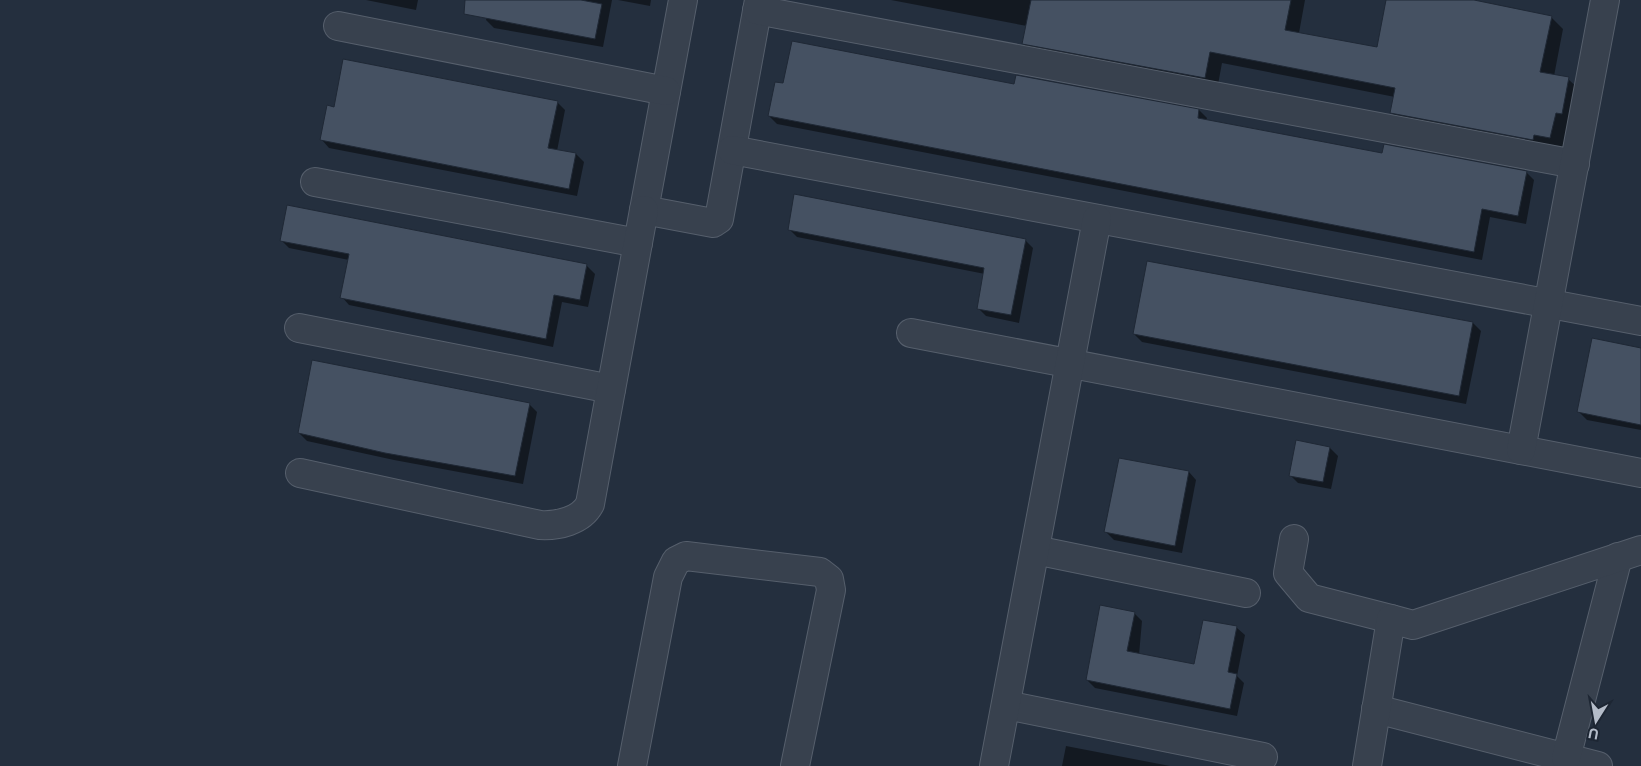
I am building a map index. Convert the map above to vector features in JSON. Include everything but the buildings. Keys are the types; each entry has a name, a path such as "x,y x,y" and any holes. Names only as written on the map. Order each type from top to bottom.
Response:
{"street":[{"path":"300,473 540,525 567,522 584,512 590,504 683,0"},
{"path":"1521,450 1605,0"},
{"path":"644,210 715,222 719,219 758,5 1575,164"},
{"path":"338,26 666,91"},
{"path":"732,150 1641,321"},
{"path":"314,182 638,243"},
{"path":"994,766 1097,219"},
{"path":"299,328 611,389"},
{"path":"911,333 1641,473"},
{"path":"1294,538 1288,573 1309,598 1413,625 1630,553"},
{"path":"1035,550 1246,593"},
{"path":"1566,758 1630,553"},
{"path":"632,766 668,577 676,561 686,556 820,572 829,579 831,590 794,766"},
{"path":"1367,766 1391,619"},
{"path":"1006,705 1263,757"},
{"path":"1376,709 1598,766"}]}
